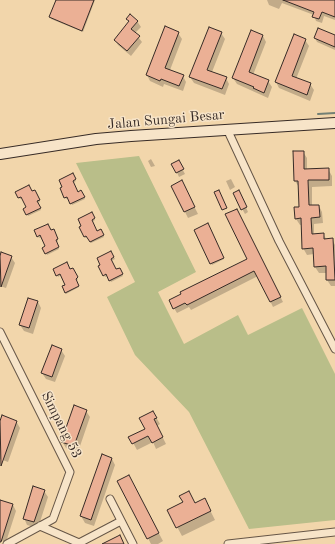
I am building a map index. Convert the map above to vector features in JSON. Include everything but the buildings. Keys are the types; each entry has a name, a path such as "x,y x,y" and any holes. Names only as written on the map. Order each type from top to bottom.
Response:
{"street":[{"name":"Jalan Sungai Besar","path":"0,154 103,139 227,129 335,123"},
{"path":"227,129 279,242 335,349"},
{"name":"Simpang 53","path":"0,332 70,472 53,519 7,544"},
{"path":"110,499 133,544"},
{"path":"40,526 79,543 121,520"},
{"path":"228,544 335,532"}],"green space":[{"path":"139,156 196,272 158,292 184,344 238,315 248,335 302,308 335,374 335,520 249,529 189,412 135,355 107,297 135,282 76,163"}],"waterway":[{"path":"318,114 335,113"}]}
